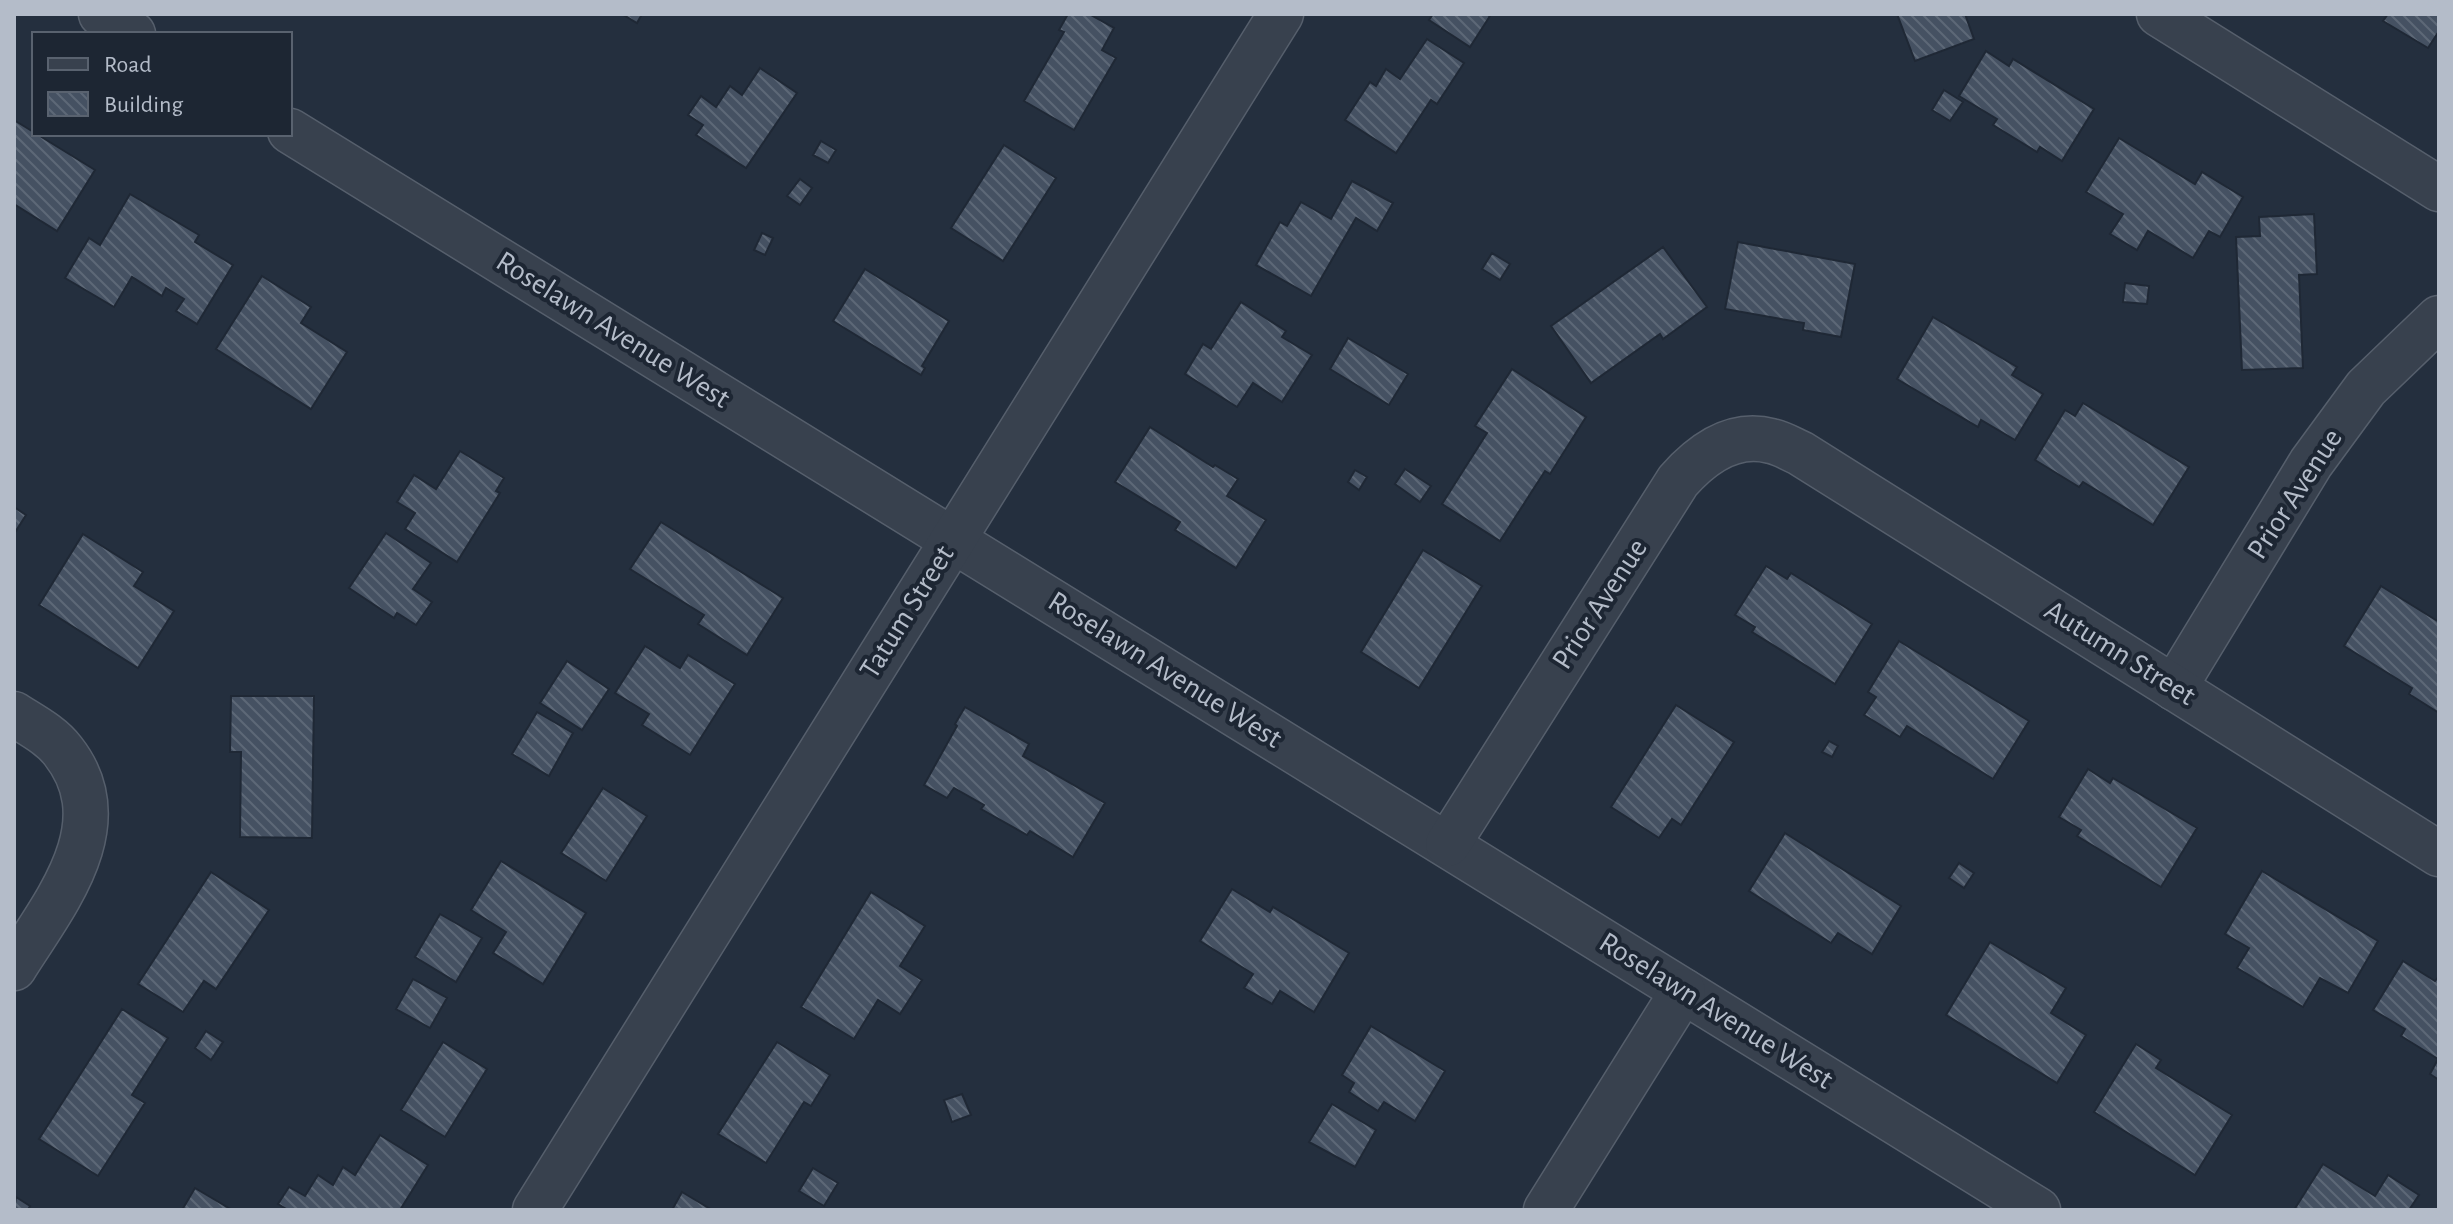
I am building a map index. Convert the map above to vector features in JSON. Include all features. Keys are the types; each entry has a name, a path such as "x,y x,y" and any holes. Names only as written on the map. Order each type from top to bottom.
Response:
{"street":[{"path":"101,14 130,32"},
{"name":"Tatum Street","path":"535,1210 1281,14"},
{"path":"2159,14 2439,189"},
{"name":"Roselawn Avenue West","path":"292,132 2038,1210"},
{"name":"Prior Avenue","path":"2174,688 2311,463 2366,388 2439,318"},
{"name":"Prior Avenue","path":"1448,844 1678,481 1697,459 1724,444 1756,439 1771,441 1800,453"},
{"name":"Autumn Street","path":"1800,453 2439,854"},
{"path":"14,714 63,750 79,776 87,807 83,838 71,878 14,968"},
{"path":"1546,1210 1683,991"}],"building":[{"path":"622,14 642,14 637,23"},
{"path":"1068,14 1089,14 1114,28 1102,50 1116,58 1074,130 1024,101 1064,32 1059,30"},
{"path":"1433,14 1490,16 1470,47 1429,20"},
{"path":"1897,14 1965,14 1974,39 1915,61"},
{"path":"2388,14 2439,14 2439,31 2428,48 2383,21"},
{"path":"1427,39 1464,63 1437,104 1431,100 1396,153 1345,120 1370,82 1376,86 1386,69 1400,79"},
{"path":"1986,51 2009,66 2013,59 2094,109 2062,161 2040,147 2037,152 1993,125 1997,119 1959,96"},
{"path":"760,68 797,93 746,168 696,135 703,125 688,115 701,96 716,107 730,86 742,95"},
{"path":"1944,90 1963,102 1950,121 1932,110"},
{"path":"14,120 32,131 32,136 40,136 95,170 57,231 14,204"},
{"path":"2119,138 2195,184 2202,172 2243,197 2220,237 2209,231 2193,258 2148,231 2137,250 2110,234 2123,214 2086,192"},
{"path":"821,141 836,150 828,163 813,155"},
{"path":"1004,145 1056,178 1003,261 951,228"},
{"path":"800,179 812,188 800,205 787,196"},
{"path":"1352,181 1393,203 1377,231 1356,218 1311,296 1256,265 1280,222 1287,226 1301,202 1331,219"},
{"path":"130,194 199,235 195,242 233,265 197,324 176,311 184,299 166,288 162,296 132,277 114,307 65,278 89,238 100,245"},
{"path":"2314,214 2317,274 2299,275 2303,368 2242,370 2236,237 2260,236 2259,217"},
{"path":"762,233 773,238 765,255 754,250"},
{"path":"1738,242 1855,264 1841,337 1803,330 1804,323 1725,309"},
{"path":"1663,247 1707,307 1663,339 1660,334 1591,383 1551,326"},
{"path":"1492,253 1510,264 1500,280 1482,269"},
{"path":"865,269 949,321 922,366 925,368 921,375 833,321"},
{"path":"262,276 311,307 301,323 347,352 311,409 216,349"},
{"path":"2125,283 2149,286 2147,304 2123,302"},
{"path":"1241,302 1286,331 1282,337 1312,355 1282,402 1253,383 1237,407 1185,374 1203,344 1211,349"},
{"path":"1933,317 2017,367 2012,375 2043,394 2015,440 1981,420 1978,427 1897,379"},
{"path":"1348,338 1408,374 1389,405 1330,369"},
{"path":"1512,369 1586,417 1550,474 1545,471 1500,541 1442,504 1487,433 1475,426"},
{"path":"2083,403 2189,467 2153,525 2083,482 2079,487 2035,460 2065,410 2075,416"},
{"path":"1150,427 1238,479 1227,496 1266,520 1236,568 1175,530 1180,522 1115,482"},
{"path":"460,451 504,478 496,491 500,493 457,562 405,529 415,513 397,502 414,475 436,489"},
{"path":"1405,469 1431,486 1420,502 1395,484"},
{"path":"1355,470 1367,477 1359,490 1348,482"},
{"path":"14,507 26,515 14,534"},
{"path":"661,522 783,598 747,655 698,624 704,615 630,569"},
{"path":"386,533 431,563 413,589 432,602 416,625 397,613 394,618 349,588"},
{"path":"83,534 143,572 134,586 174,611 138,668 39,605"},
{"path":"1423,550 1482,586 1419,688 1361,652"},
{"path":"1766,566 1787,579 1791,573 1872,624 1835,684 1752,632 1755,627 1735,615"},
{"path":"2381,586 2439,622 2439,713 2409,694 2412,688 2344,646"},
{"path":"1899,641 2029,721 1993,779 1907,726 1900,737 1864,715 1876,697 1868,692"},
{"path":"645,646 680,668 688,655 735,684 690,755 642,725 649,714 615,693"},
{"path":"567,661 609,689 582,730 540,703"},
{"path":"231,696 314,696 312,838 240,837 241,752 230,752"},
{"path":"1676,705 1734,742 1681,825 1672,819 1659,838 1611,807"},
{"path":"965,707 1029,744 1023,756 1105,803 1073,857 1030,831 1027,835 981,809 984,805 954,788 947,798 924,785"},
{"path":"537,712 573,733 549,776 512,754"},
{"path":"1829,741 1838,746 1832,757 1822,752"},
{"path":"2088,769 2110,783 2113,778 2197,828 2161,887 2077,836 2081,830 2059,817"},
{"path":"603,788 647,816 606,881 561,853"},
{"path":"1785,833 1901,906 1872,954 1838,933 1831,943 1749,891"},
{"path":"501,861 586,913 543,984 493,953 506,932 471,910"},
{"path":"1959,863 1974,873 1964,888 1949,878"},
{"path":"2262,871 2378,941 2348,993 2320,978 2303,1007 2237,968 2249,948 2225,934"},
{"path":"211,872 269,910 216,989 204,981 183,1012 138,984"},
{"path":"1232,889 1270,912 1273,907 1349,953 1314,1012 1280,991 1272,1004 1244,988 1253,974 1200,941"},
{"path":"871,892 925,926 900,966 922,980 900,1014 878,1000 854,1039 801,1007"},
{"path":"440,914 482,938 456,982 415,957"},
{"path":"1990,942 2066,988 2051,1013 2086,1035 2057,1083 1946,1015"},
{"path":"2403,961 2435,981 2439,976 2439,1080 2430,1074 2438,1059 2401,1036 2405,1029 2373,1010"},
{"path":"413,979 447,998 430,1028 396,1009"},
{"path":"122,1009 168,1038 132,1095 145,1103 98,1176 39,1139"},
{"path":"1371,1026 1445,1071 1415,1121 1384,1102 1378,1111 1349,1092 1354,1083 1342,1075"},
{"path":"206,1031 223,1042 211,1060 195,1048"},
{"path":"443,1042 487,1069 445,1137 401,1110"},
{"path":"777,1042 830,1075 811,1106 804,1102 766,1163 718,1134"},
{"path":"2136,1044 2161,1060 2156,1068 2232,1115 2195,1175 2094,1112"},
{"path":"962,1094 971,1115 952,1122 944,1100"},
{"path":"1332,1104 1376,1130 1355,1167 1309,1142"},
{"path":"380,1135 428,1165 400,1210 288,1210 278,1204 289,1187 305,1196 318,1175 333,1185 343,1167 355,1175"},
{"path":"2323,1164 2375,1196 2388,1175 2419,1195 2409,1210 2294,1210"},
{"path":"813,1168 838,1183 824,1206 799,1191"},
{"path":"195,1188 232,1210 182,1210"},
{"path":"682,1192 712,1210 672,1210"},
{"path":"16,1197 30,1206 28,1210 14,1210"}]}
